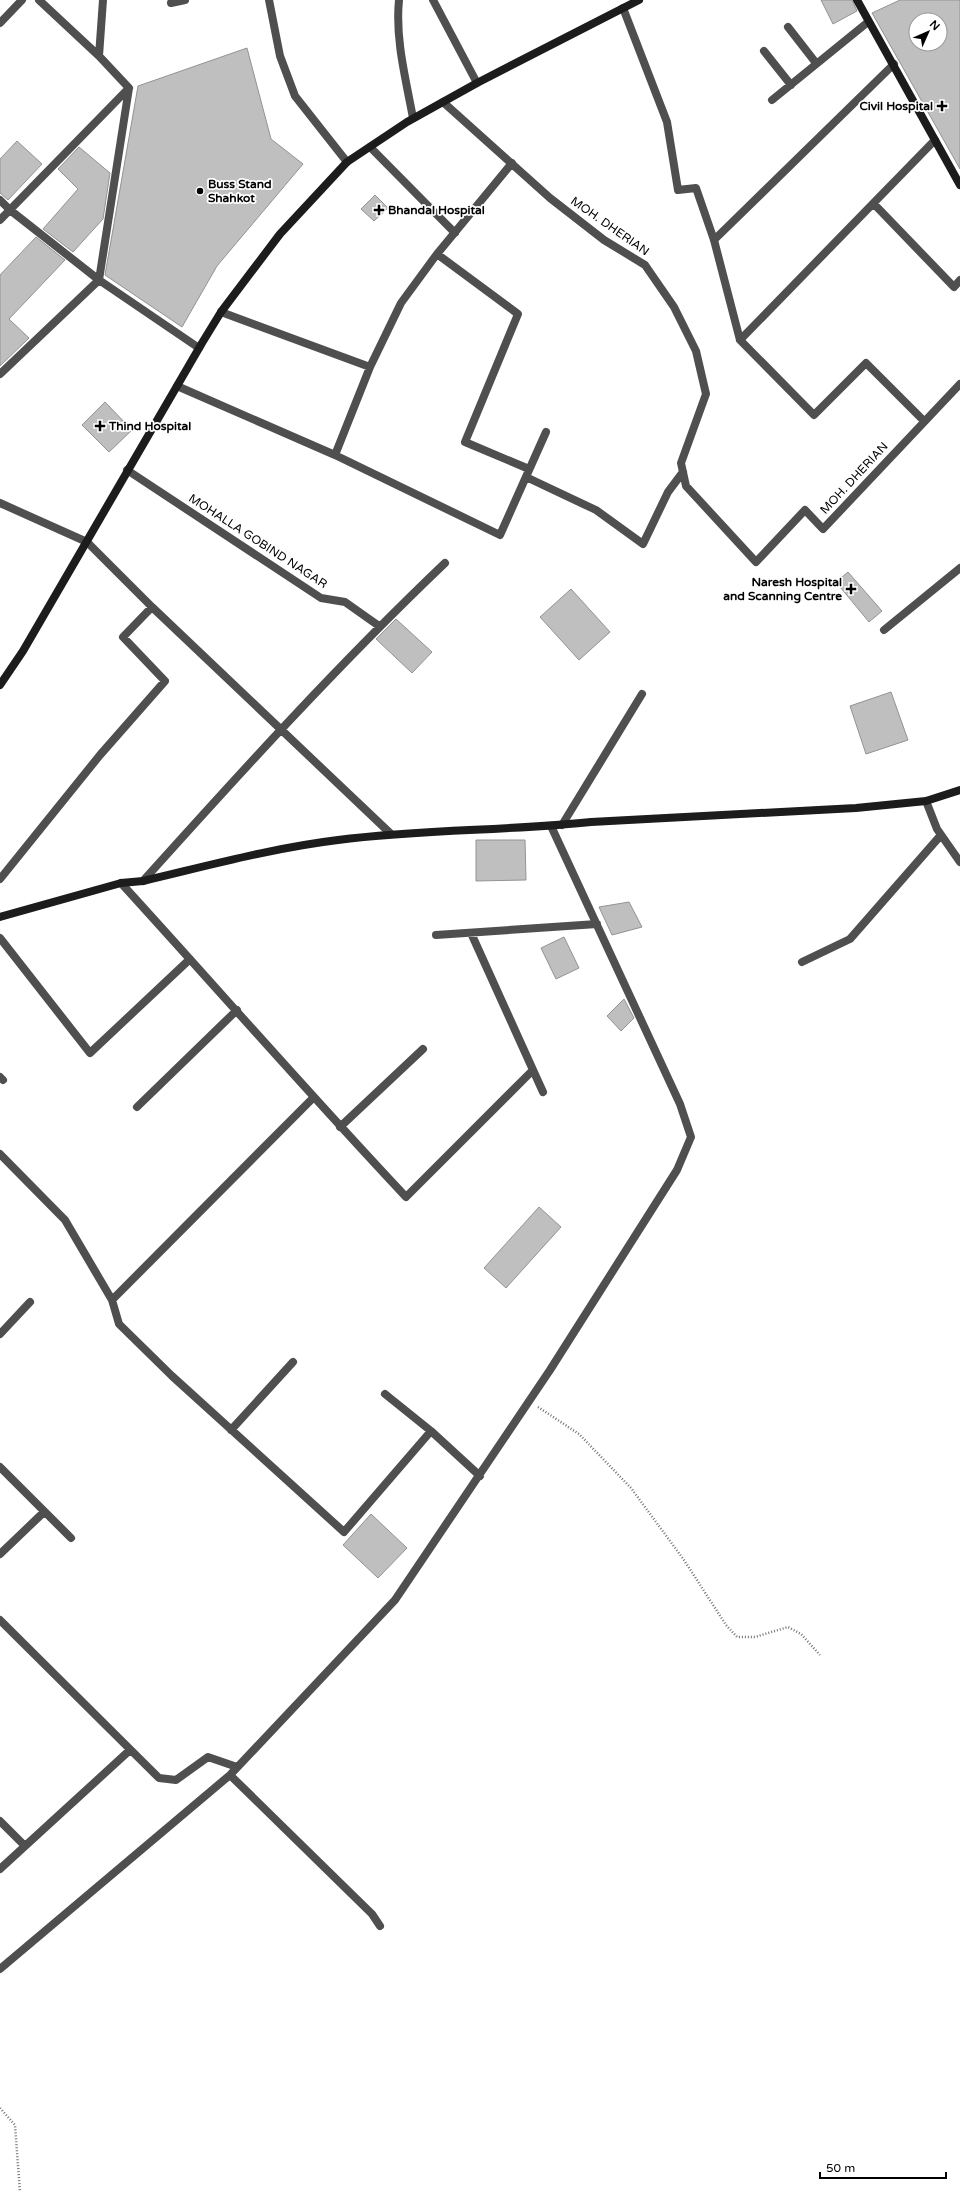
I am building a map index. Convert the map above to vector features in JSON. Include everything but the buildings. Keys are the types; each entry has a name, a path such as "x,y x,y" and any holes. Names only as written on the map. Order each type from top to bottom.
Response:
{"street":[{"path":"0,22 22,0"},
{"path":"40,0 99,56 129,88"},
{"path":"99,56 103,0"},
{"path":"171,3 185,0"},
{"path":"269,0 280,56 295,96 347,162"},
{"path":"399,0 397,15 401,51 413,118"},
{"path":"433,0 477,83"},
{"path":"0,685 23,651 127,470 221,312 280,234 347,162 413,118 477,83 639,0"},
{"path":"857,0 960,185"},
{"path":"623,8 667,122 678,190 696,188 714,240 740,340 814,415 866,363 924,421"},
{"path":"772,100 868,22"},
{"path":"788,27 816,63"},
{"path":"764,50 791,85"},
{"path":"714,240 894,64"},
{"path":"0,220 129,88"},
{"path":"0,374 100,280 129,88"},
{"name":"MOH. DHERIAN","path":"443,102 550,198 604,240 645,265 674,308 696,351 706,394 681,463 686,486 756,562 805,510 823,529 960,384"},
{"path":"740,340 935,140"},
{"path":"370,147 455,233"},
{"path":"335,455 370,367 401,303 437,254 512,163"},
{"path":"0,200 10,210 100,280 199,348"},
{"path":"874,204 954,287 960,280"},
{"path":"437,254 518,314 465,442 528,469"},
{"path":"221,312 370,367"},
{"path":"177,386 335,455 500,535 526,477 528,469 546,432"},
{"name":"MOHALLA GOBIND NAGAR","path":"127,470 321,598 345,602 379,626"},
{"path":"526,477 596,510 644,544 668,492 683,472"},
{"path":"0,504 87,542 152,607 279,729 391,834"},
{"path":"143,881 279,729 379,626 445,563"},
{"path":"884,630 960,568"},
{"path":"0,879 100,755 165,681 123,637 152,607"},
{"path":"562,825 642,694"},
{"path":"0,917 121,883 143,881 271,851 337,840 391,834 856,808 926,801 960,790"},
{"path":"926,801 937,830 960,862"},
{"path":"0,1969 230,1775 395,1600 480,1476 677,1170 691,1137 680,1104 551,826"},
{"path":"802,962 850,939 941,835"},
{"path":"121,883 237,1010 313,1098 406,1197 532,1070"},
{"path":"436,935 597,924"},
{"path":"471,933 543,1092"},
{"path":"0,938 90,1053 190,959"},
{"path":"137,1106 237,1010"},
{"path":"340,1127 423,1049"},
{"path":"112,1300 313,1098"},
{"path":"0,1154 64,1220 112,1300 119,1324 231,1430 344,1532 431,1431"},
{"path":"0,1334 30,1302"},
{"path":"231,1430 293,1362"},
{"path":"386,1394 431,1431 480,1476"},
{"path":"0,1467 71,1538"},
{"path":"0,1554 44,1512"},
{"path":"0,1620 159,1778 176,1780 208,1757 237,1766"},
{"path":"0,1869 130,1750"},
{"path":"230,1775 372,1914 380,1926"},
{"path":"0,1821 25,1846"}],"path":[{"path":"529,1401 579,1434 630,1488 684,1560 726,1625 737,1637 754,1637 788,1627 802,1634 820,1655"},
{"path":"0,2108 15,2124 20,2192"}],"place":[{"name":"Civil Hospital","path":"942,106"},
{"name":"Buss Stand Shahkot","path":"200,191"},
{"name":"Bhandal Hospital","path":"379,210"},
{"name":"Thind Hospital","path":"100,426"},
{"name":"Naresh Hospital and Scanning Centre","path":"851,589"}]}
